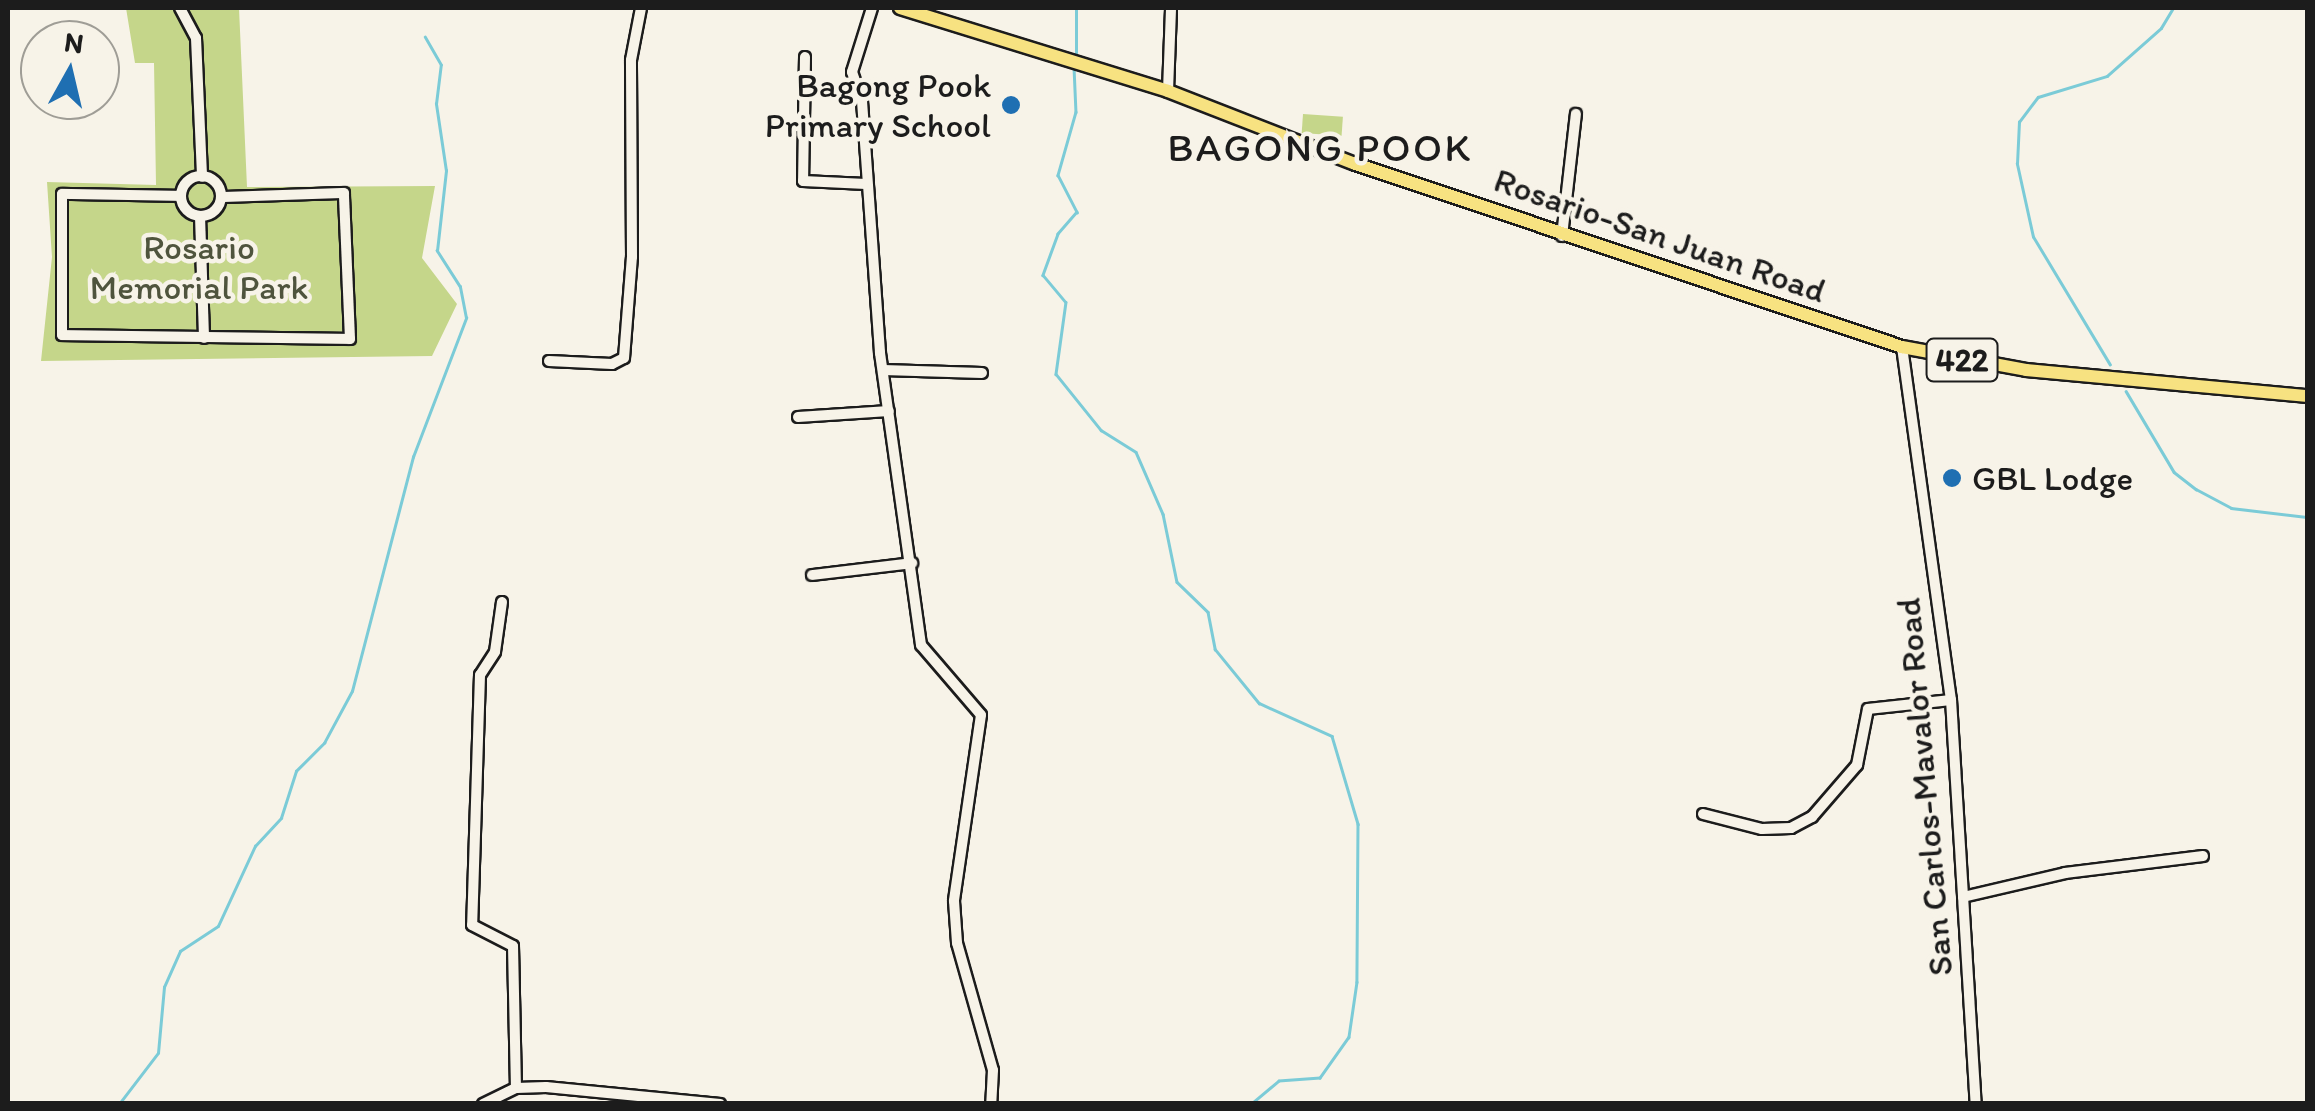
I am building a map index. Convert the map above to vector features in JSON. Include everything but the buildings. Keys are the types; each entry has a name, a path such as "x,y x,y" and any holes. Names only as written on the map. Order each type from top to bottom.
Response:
{"main road":[{"name":"Rosario-San Juan Road","path":"900,8 1168,90 1562,236 1902,347 2026,370 2308,396"}],"street":[{"path":"180,8 196,38 202,176"},
{"path":"550,361 612,364 624,358 632,257 631,60 641,8"},
{"path":"872,8 852,72 862,101 883,370 912,563 920,646 981,715 954,901 957,944 993,1070 991,1104"},
{"path":"1168,90 1171,8"},
{"path":"806,57 803,182 866,184"},
{"path":"1562,236 1576,114"},
{"path":"202,176 215,183 221,197 217,209 200,216 184,208 181,196 185,184 202,176"},
{"path":"181,196 62,194 62,335 350,339 344,193 221,197"},
{"path":"200,216 204,338"},
{"name":"San Carlos-Mavalor Road","path":"1902,347 1951,700 1976,1104"},
{"path":"883,370 982,373"},
{"path":"798,417 890,411"},
{"path":"812,575 912,563"},
{"path":"502,602 495,652 480,675 472,924 513,946 516,1088"},
{"path":"1704,814 1762,829 1790,828 1812,817 1857,765 1868,710 1951,700"},
{"path":"1963,897 2064,874 2203,856"},
{"path":"483,1104 516,1088 720,1104"}],"green space":[{"name":"Rosario Memorial Park","path":"126,8 239,8 247,187 435,186 422,258 457,304 432,356 41,361 52,257 47,182 156,185 154,63 135,63"},
{"path":"1303,114 1343,117 1342,136 1302,133"}],"waterway":[{"path":"1076,8 1076,59"},
{"path":"2110,365 2033,237 2017,164 2019,122 2038,97 2107,76 2161,28 2173,8"},
{"path":"119,1104 158,1053 164,987 180,951 218,926 255,846 281,818 296,771 324,743 352,691 413,457 466,318 460,287 437,251 446,171 436,104 441,65 425,37"},
{"path":"1074,67 1076,112 1058,175 1077,212 1058,234 1043,275 1066,302 1056,374 1101,430 1136,452 1163,514 1177,582 1208,612 1215,649 1259,703 1332,736 1358,824 1357,982 1349,1037 1320,1078 1279,1081 1252,1104"},
{"path":"2126,391 2174,472 2196,489 2231,508 2308,517"}],"place":[{"name":"Bagong Pook Primary School","path":"1011,105"},
{"name":"GBL Lodge","path":"1952,478"}],"district":[{"name":"BAGONG POOK","path":"1320,147"}]}
